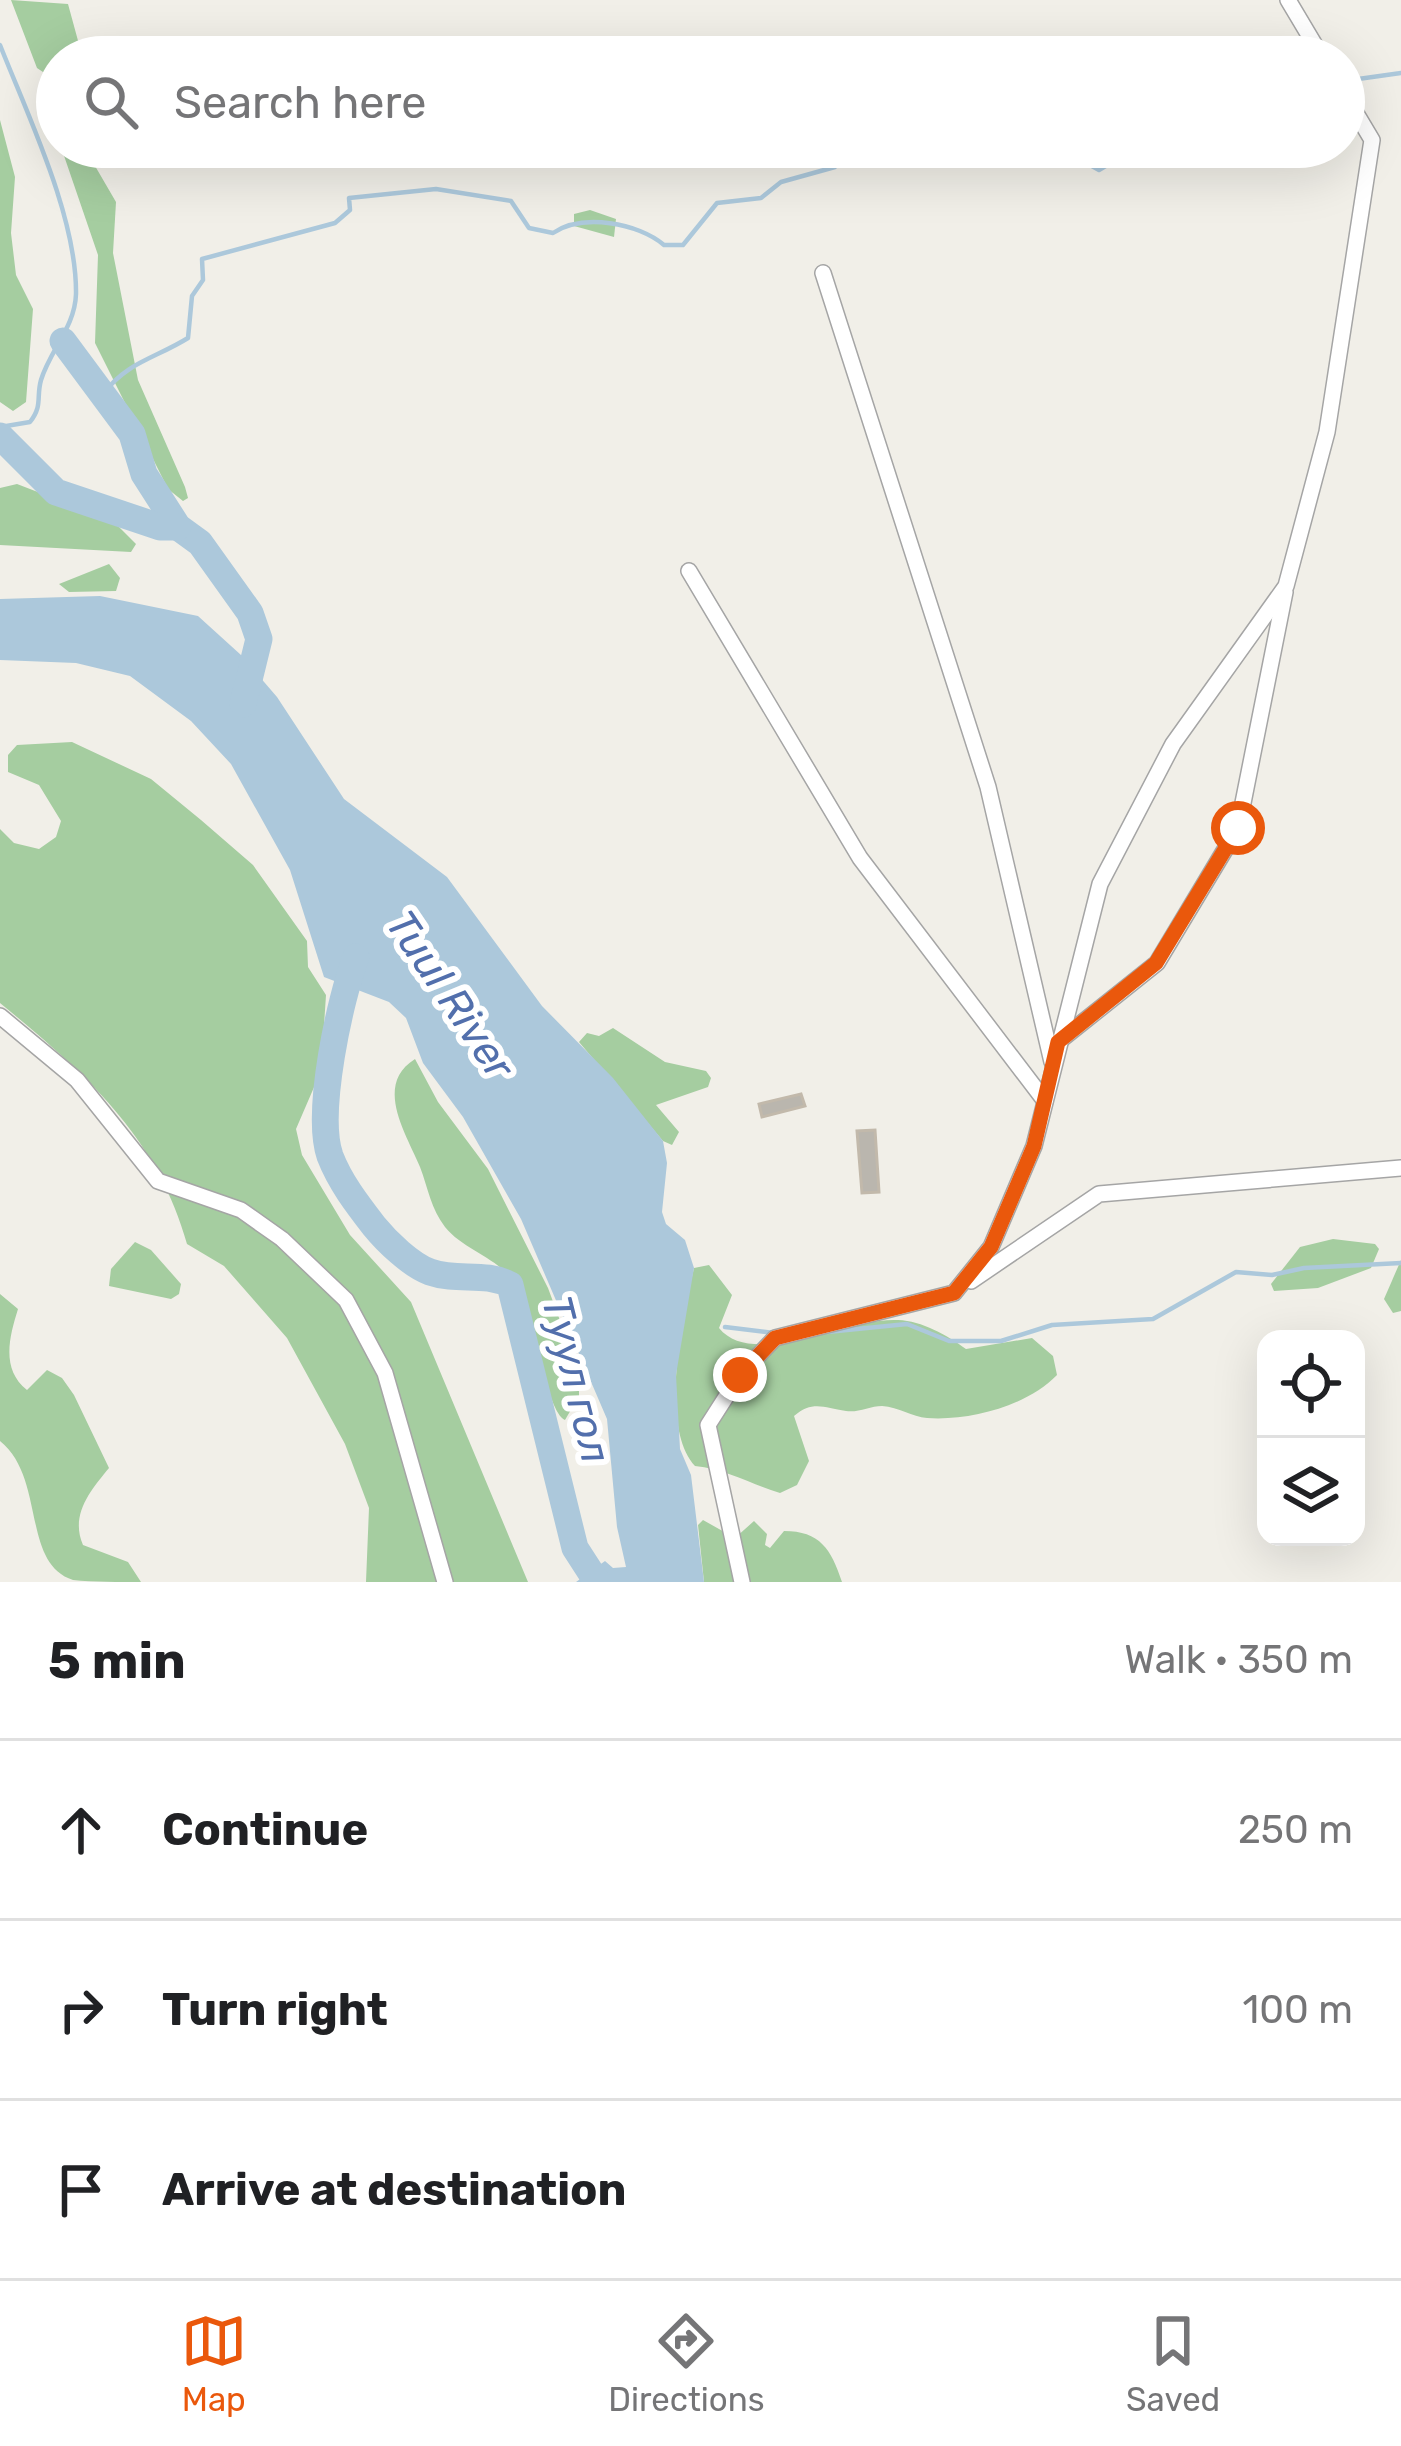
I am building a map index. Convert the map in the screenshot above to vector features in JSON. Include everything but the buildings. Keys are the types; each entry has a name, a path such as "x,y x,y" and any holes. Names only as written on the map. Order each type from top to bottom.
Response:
{"street":[{"path":"1288,0 1309,36"},
{"path":"1058,1042 1156,963 1238,828 1286,586 1327,432 1372,140 1365,128"},
{"path":"823,273 988,787 1053,1065"},
{"path":"689,571 860,858 1045,1101"},
{"path":"954,1293 991,1247 1034,1146 1100,884 1173,744 1286,586"},
{"path":"0,1016 77,1080 158,1181 241,1210 282,1239 346,1300 385,1373 445,1582"},
{"path":"742,1582 709,1425 740,1375 775,1338 954,1293 1099,1194 1401,1168"}],"green space":[{"path":"11,0 68,4 77,36 36,36 36,65"},
{"path":"0,120 15,177 11,233 16,275 33,309 26,402 13,411 0,402"},
{"path":"68,168 96,168 116,202 113,253 138,380 185,487 188,498 183,501 168,489 95,343 98,255"},
{"path":"590,210 616,219 614,237 574,226 574,214"},
{"path":"17,484 113,521 136,544 131,552 0,545 0,488"},
{"path":"109,564 120,578 116,591 69,592 59,584"},
{"path":"72,742 151,779 201,820 253,865 307,941 308,967 326,995 321,1071 296,1129 302,1155 350,1235 411,1302 528,1582 366,1582 369,1508 345,1444 287,1338 224,1266 187,1244 157,1170 114,1109 0,1003 0,829 14,843 39,849 56,837 61,821 39,785 8,772 8,755 17,745"},
{"path":"613,1028 665,1062 706,1071 711,1078 708,1087 656,1105 679,1132 672,1145 663,1141 579,1042 587,1033 599,1036"},
{"path":"415,1059 438,1102 488,1169 548,1288 579,1372 579,1396 565,1420 552,1401 526,1306 514,1281 454,1236 433,1206 395,1096 396,1082"},
{"path":"1333,1239 1375,1244 1379,1249 1371,1268 1318,1288 1274,1291 1271,1284 1300,1247"},
{"path":"135,1242 151,1250 181,1284 179,1294 171,1299 109,1286 111,1269"},
{"path":"1401,1260 1401,1311 1393,1313 1384,1299"},
{"path":"709,1265 732,1295 719,1328 734,1340 777,1343 898,1320 934,1330 966,1349 1032,1338 1053,1356 1057,1375 1014,1403 961,1417 921,1417 882,1406 850,1411 807,1408 794,1416 809,1461 797,1485 780,1493 695,1466 684,1448 676,1371 694,1268"},
{"path":"0,1294 18,1309 9,1352 13,1373 27,1390 47,1370 62,1378 109,1468 81,1514 83,1545 128,1562 141,1582 73,1580 57,1571 46,1556 24,1476 0,1441"},
{"path":"703,1520 735,1538 754,1521 767,1534 765,1545 770,1548 784,1531 807,1534 828,1551 842,1582 704,1582 698,1525"}],"water":[{"name":"Tuul River","path":"100,596 198,616 241,655 277,697 344,799 447,877 542,1006 613,1078 663,1141 667,1163 662,1212 666,1224 685,1240 694,1268 676,1375 680,1449 691,1475 704,1582 576,1582 605,1561 613,1568 626,1567 617,1527 607,1419 521,1219 463,1117 423,1063 406,1018 389,1002 324,977 290,870 231,764 191,721 130,676 76,663 0,660 0,599"}],"waterway":[{"path":"0,45 36,133"},
{"path":"1365,78 1401,73"},
{"path":"0,427 30,422 34,416 45,369 75,306 74,264 49,168"},
{"path":"104,393 132,367 188,338 192,296 203,280 202,259 335,223 350,210 349,198 436,189 511,201 529,228 553,233 579,223 610,223 640,231 664,245 683,245 717,203 761,198 781,182 831,168"},
{"path":"1095,168 1102,168"},
{"path":"63,341 132,434 144,474 178,527 200,543 250,613 259,639 243,704"},
{"path":"0,436 56,492 160,527 178,527"},
{"name":"Туул гол","path":"356,957 327,1085 330,1156 374,1226 415,1264 441,1275 491,1278 510,1285 575,1548 597,1582"},
{"path":"827,1332 907,1324 949,1341 1001,1341 1052,1325 1153,1319 1236,1272 1272,1275 1304,1268 1401,1263"},
{"path":"725,1327 774,1333"}],"route":[{"path":"740,1375 775,1338 954,1293 991,1247 1034,1146 1058,1042 1156,963 1238,828"}]}
